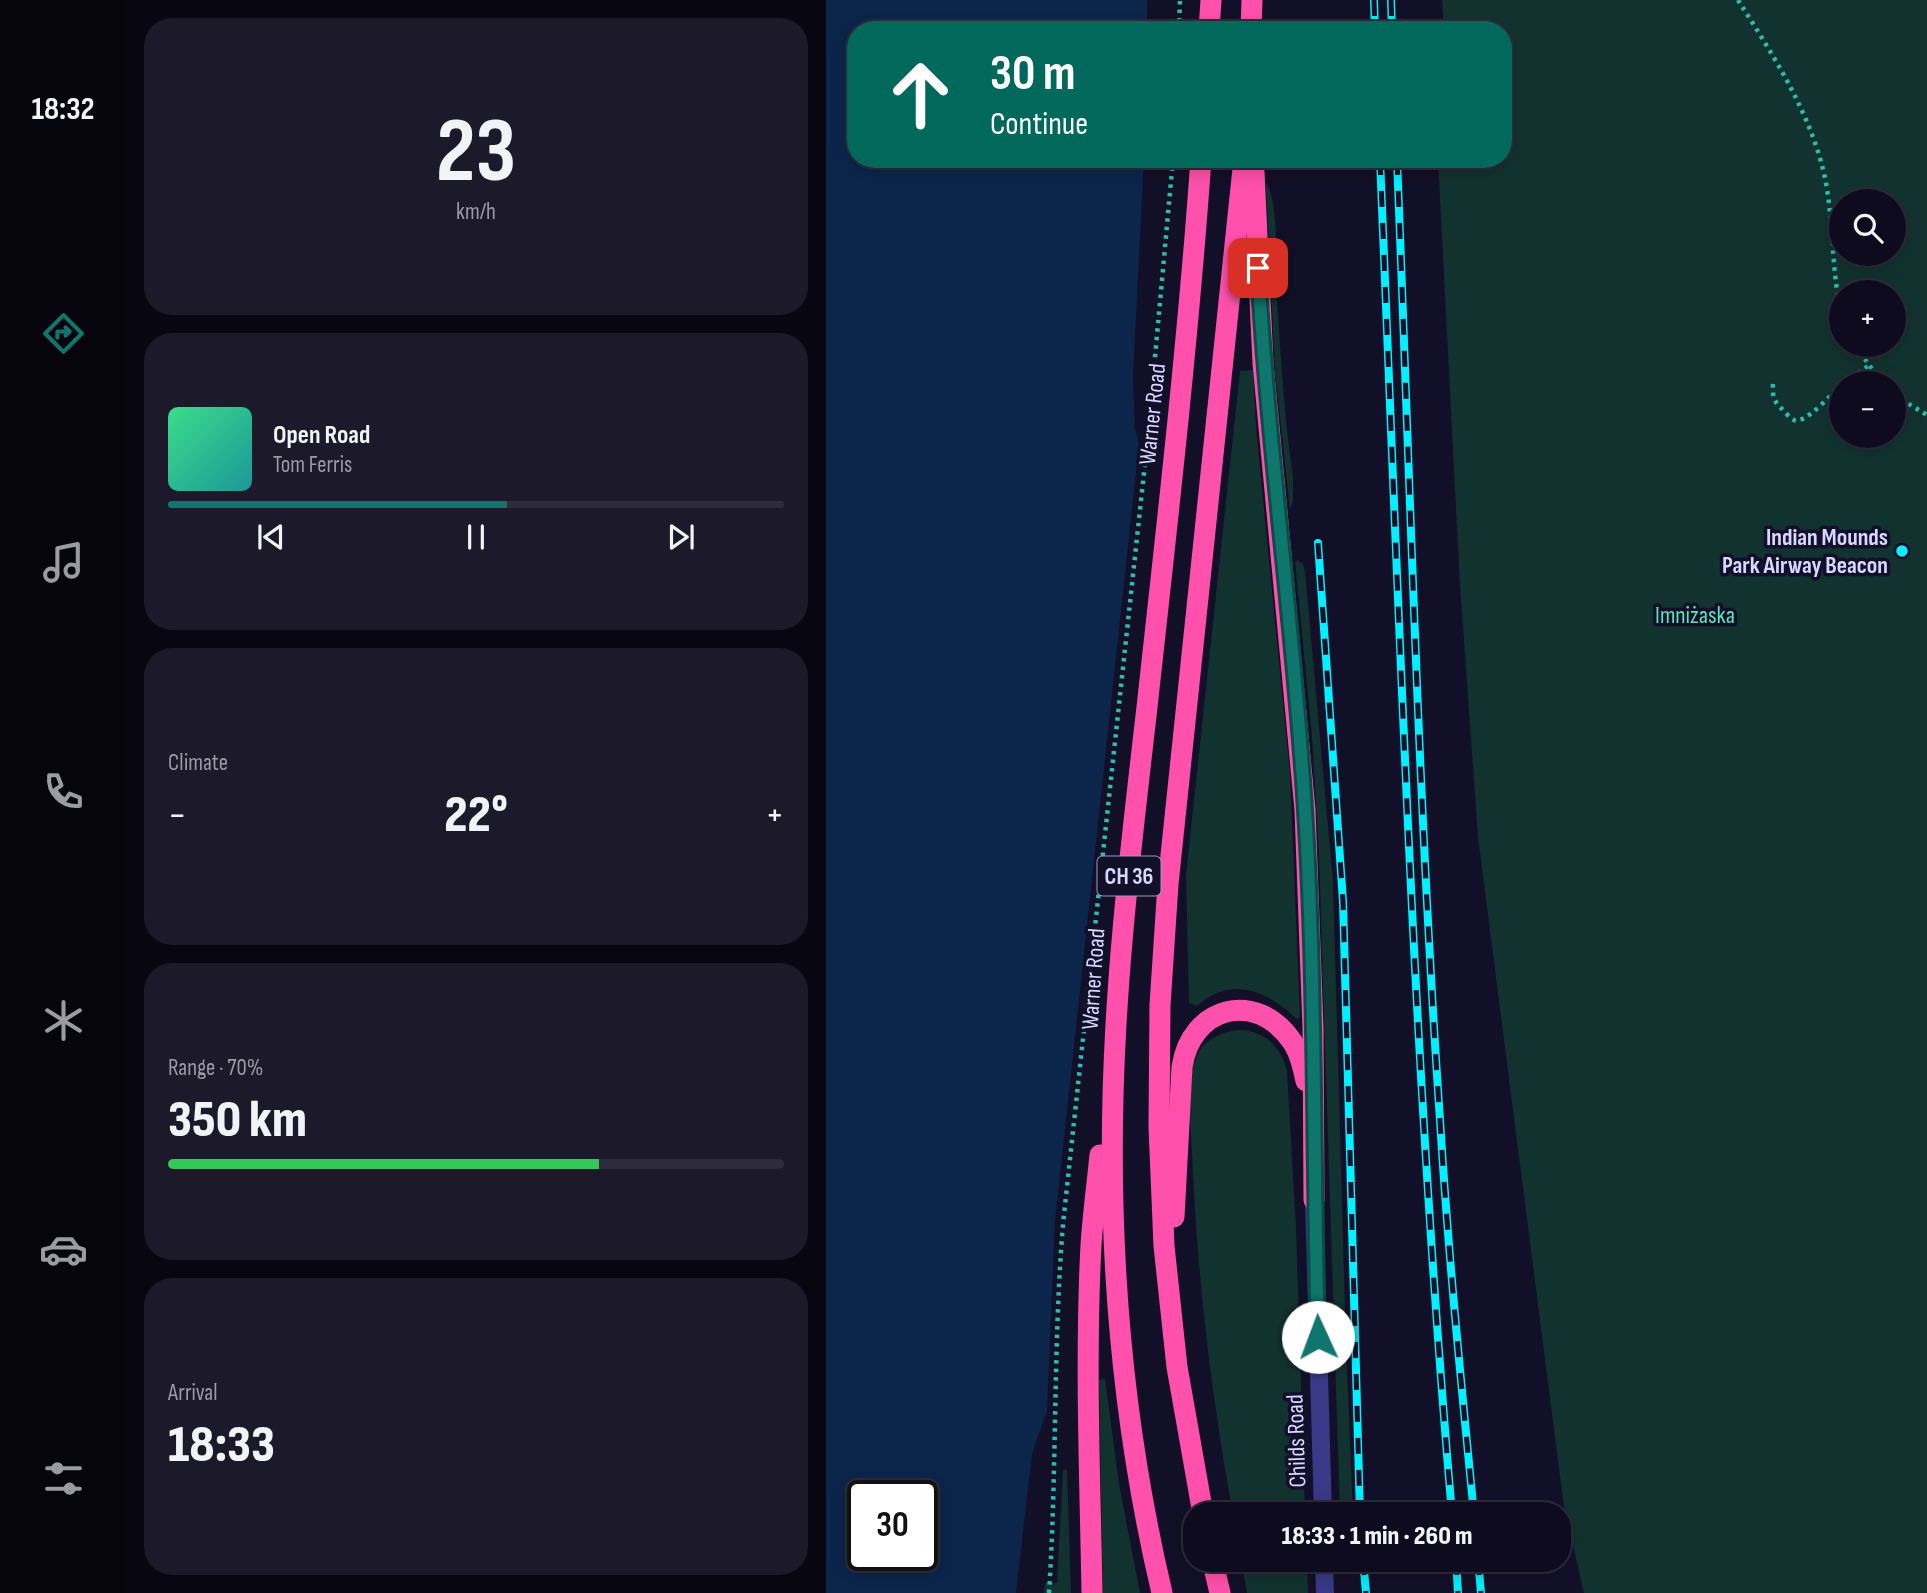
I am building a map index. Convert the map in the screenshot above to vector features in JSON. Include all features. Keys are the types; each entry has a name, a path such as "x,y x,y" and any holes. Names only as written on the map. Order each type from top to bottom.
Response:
{"highway":[{"path":"1210,21 1211,0"},
{"path":"1251,21 1252,0"},
{"name":"Warner Road","path":"1162,1593 1136,1464 1116,1279 1113,1086 1120,964 1184,359 1200,168"},
{"name":"CH 36","path":"1200,1502 1186,1431 1170,1310 1158,1128 1163,944 1243,168"},
{"path":"1254,168 1263,363 1305,810 1313,1028 1314,1200"},
{"path":"1092,1593 1088,1388 1091,1243 1120,964"},
{"path":"1170,1310 1182,1067 1185,1051 1192,1037 1202,1024 1213,1016 1235,1009 1255,1012 1278,1026 1297,1051 1307,1090 1314,1200"},
{"path":"1215,1572 1220,1593"}],"street":[{"name":"Childs Road","path":"1314,1200 1323,1502"},
{"path":"1324,1572 1325,1593"}],"path":[{"path":"1179,21 1180,0"},
{"path":"1738,0 1783,75 1819,155 1827,191 1837,280"},
{"path":"1862,357 1872,371"},
{"path":"1861,371 1868,366"},
{"path":"1773,384 1773,395 1777,404 1793,420 1798,421 1809,416 1829,397"},
{"path":"1906,402 1927,415"},
{"path":"1049,1583 1049,1593"}],"green space":[{"name":"Imniżaska","path":"1442,0 1927,0 1927,1593 1584,1593 1571,1537 1571,1502 1563,1502 1478,837 1460,585 1438,168 1512,168 1512,21 1443,21"},
{"path":"1266,183 1275,222 1281,367 1293,475 1293,501 1290,510 1275,370"},
{"path":"1253,370 1256,428 1290,774 1300,1018 1297,1019 1274,1001 1249,990 1223,991 1197,1006 1189,1003 1186,875 1240,371"},
{"path":"1297,560 1303,564 1305,571 1333,882 1352,1502 1340,1502 1319,856 1312,736 1295,562"},
{"path":"1238,1030 1263,1036 1276,1047 1287,1071 1296,1228 1305,1502 1231,1502 1201,1289 1190,1118 1191,1079 1196,1058 1203,1046 1225,1033"},
{"path":"1105,1379 1119,1484 1140,1593 1103,1593 1099,1380"},
{"path":"1063,1470 1067,1470 1071,1593 1044,1593 1045,1583 1057,1583"},
{"path":"1243,1572 1307,1572 1308,1593 1247,1593"}],"water":[{"path":"826,0 1147,0 1147,21 847,21 847,168 1144,168 1133,376 1135,429 1139,444 1055,1222 1047,1411 1032,1454 1016,1593 826,1593"}],"railway":[{"path":"1374,0 1375,21"},
{"path":"1391,0 1392,21"},
{"path":"1380,168 1417,1006 1438,1345 1451,1502"},
{"path":"1397,168 1432,1000 1447,1218 1473,1502"},
{"path":"1318,543 1343,901 1360,1502"},
{"path":"1364,1572 1366,1593"},
{"path":"1457,1572 1458,1593"},
{"path":"1479,1572 1481,1593"}],"place":[{"name":"Indian Mounds Park Airway Beacon","path":"1902,551"}],"route":[{"path":"1258,268 1263,363 1305,810 1313,1028 1318,1337"}]}
